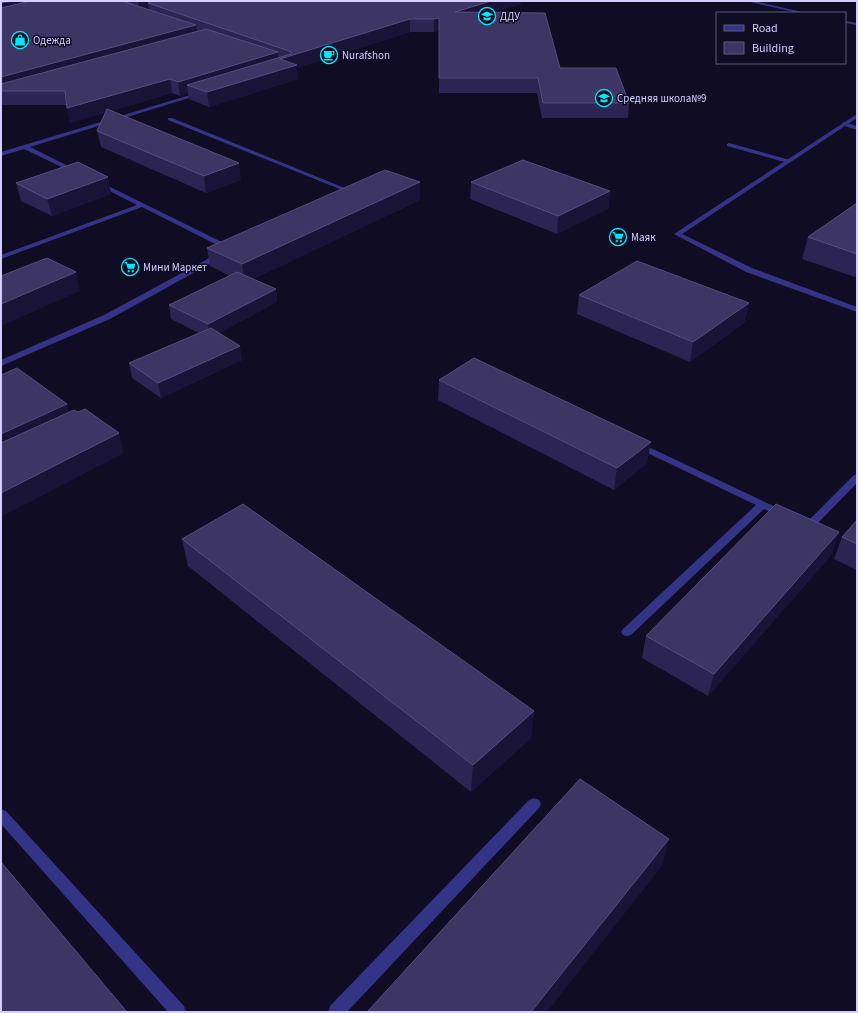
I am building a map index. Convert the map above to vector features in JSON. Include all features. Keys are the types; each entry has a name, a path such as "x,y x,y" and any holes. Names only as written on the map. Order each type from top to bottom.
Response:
{"street":[{"path":"748,1 799,12"},
{"path":"846,22 857,24"},
{"path":"1,154 206,92"},
{"path":"857,116 677,234 749,270 857,310"},
{"path":"170,119 355,193 347,196"},
{"path":"844,124 857,128"},
{"path":"729,145 788,161"},
{"path":"25,147 88,178"},
{"path":"94,181 232,249"},
{"path":"1,257 143,205"},
{"path":"1,363 107,317 239,246"},
{"path":"628,439 808,527 857,477"},
{"path":"626,632 762,505"},
{"path":"336,1012 534,804"},
{"path":"1,815 178,1012"}],"building":[{"path":"1,1 12,1 1,3"},
{"path":"31,1 122,1 196,25 1,77 1,8"},
{"path":"155,1 491,1 455,12 545,13 560,68 616,68 629,103 543,103 538,78 439,78 439,18 410,19 280,59 297,65 207,92 187,85 291,54 292,52 148,3"},
{"path":"206,29 278,52 178,82 170,79 67,108 65,91 1,91 1,84"},
{"path":"107,109 239,163 204,176 97,131"},
{"path":"523,160 610,191 558,216 471,182"},
{"path":"78,162 108,177 47,199 16,183"},
{"path":"385,170 420,182 242,264 207,248"},
{"path":"857,203 857,254 808,237"},
{"path":"47,258 76,272 1,304 1,276"},
{"path":"637,261 749,303 693,342 579,295"},
{"path":"237,272 276,289 208,324 169,305"},
{"path":"211,328 240,346 158,383 129,363"},
{"path":"474,358 651,442 617,468 439,380"},
{"path":"17,368 67,404 1,434 1,375"},
{"path":"85,409 119,433 1,493 1,443 74,410 78,412"},
{"path":"243,504 534,711 473,765 182,539"},
{"path":"776,504 839,532 714,674 646,636"},
{"path":"857,520 857,544 842,537"},
{"path":"580,779 669,839 531,1012 367,1012"},
{"path":"1,862 127,1012 1,1012"}],"place":[{"name":"ДДУ","path":"487,16"},
{"name":"Одежда","path":"20,40"},
{"name":"Nurafshon","path":"329,55"},
{"name":"Средняя школа№9","path":"604,98"},
{"name":"Маяк","path":"618,237"},
{"name":"Мини Маркет","path":"130,267"}]}
